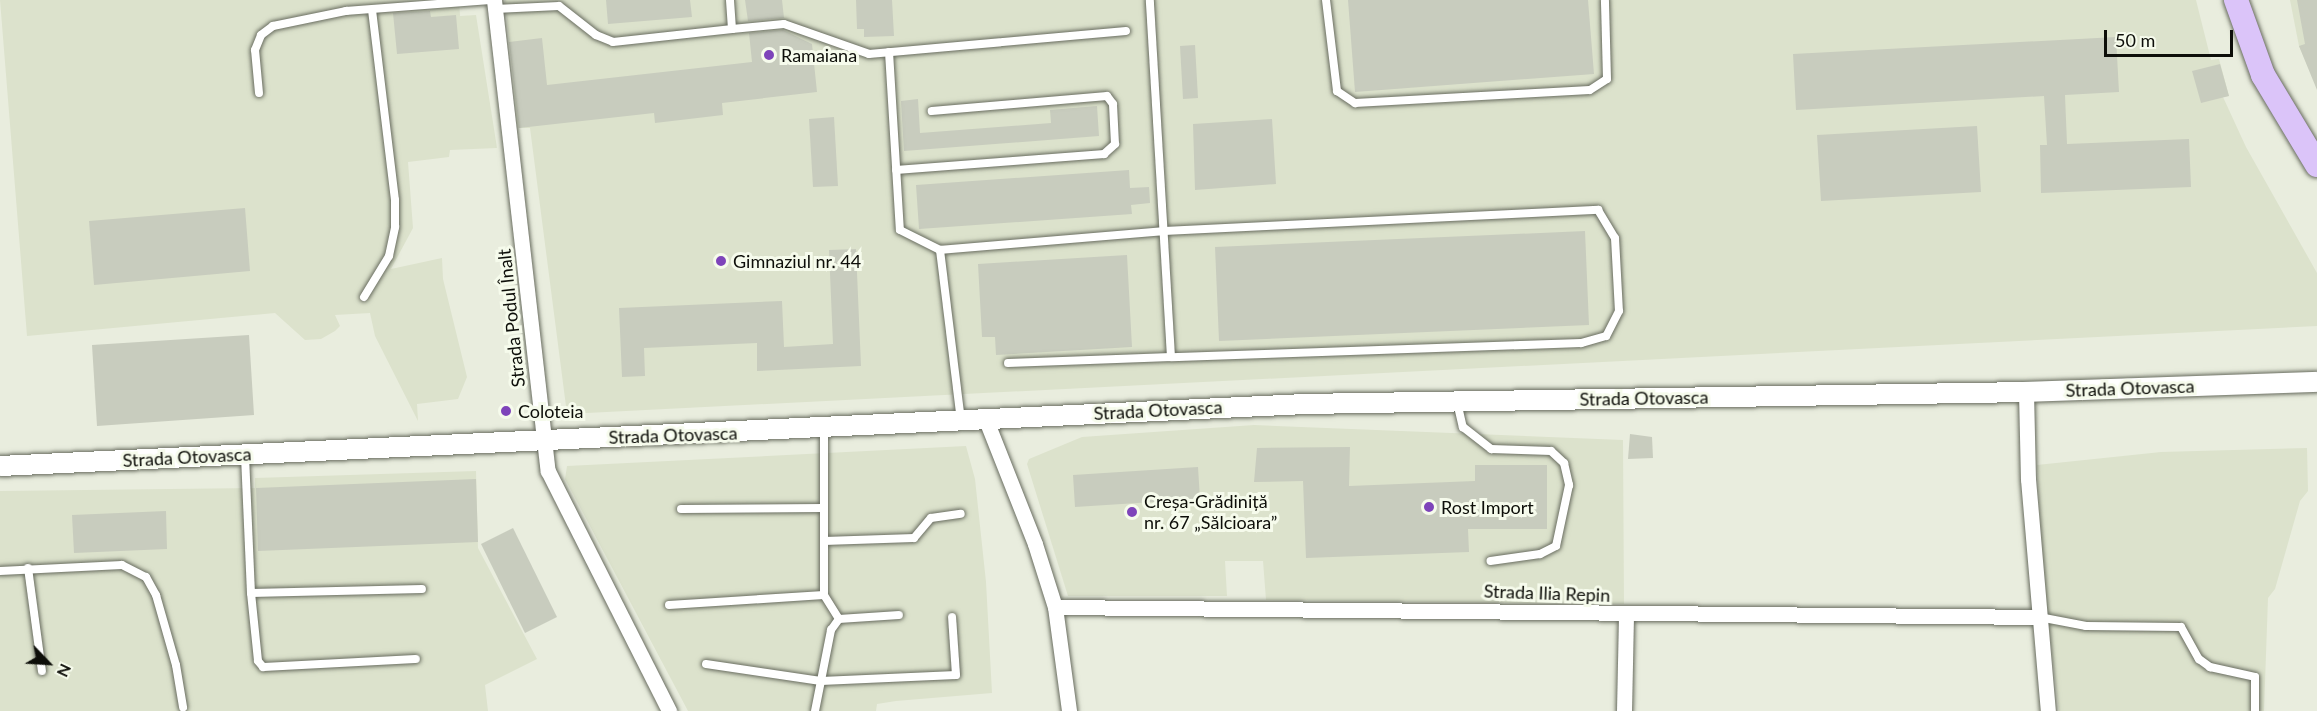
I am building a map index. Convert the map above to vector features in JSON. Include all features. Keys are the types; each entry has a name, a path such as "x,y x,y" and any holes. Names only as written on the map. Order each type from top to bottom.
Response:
{"main road":[{"path":"2236,0 2263,75 2315,163"}],"street":[{"name":"Strada Podul Înalt","path":"493,3 548,471 669,711"},
{"name":"Strada Otovasca","path":"0,466 824,429 1138,410 1456,401 2026,392 2317,382"},
{"path":"2026,392 2028,479 2048,711"},
{"path":"986,420 1035,544 1054,607 1069,711"},
{"name":"Strada Ilia Repin","path":"1054,607 1626,615 2039,617"},
{"path":"1624,711 1626,615"}],"lane":[{"path":"730,0 732,29"},
{"path":"1150,0 1171,357"},
{"path":"1326,0 1337,91 1355,103 1590,90 1607,79 1605,0"},
{"path":"259,93 255,50 266,29 346,11 493,3 559,6 596,35 613,42 784,24 869,54 1126,31"},
{"path":"364,297 389,256 395,227 395,200 372,10"},
{"path":"888,52 900,230 940,250 1164,231 1598,210 1615,238 1619,311 1606,336 1581,343 1008,363"},
{"path":"896,170 1104,154 1115,144 1113,104 1107,96 932,111"},
{"path":"940,250 961,422"},
{"path":"1456,401 1463,428 1491,449 1551,451 1564,463 1569,485 1556,546 1540,554 1490,561"},
{"path":"824,429 824,596 839,619"},
{"path":"245,455 251,593 258,661 263,667 416,659"},
{"path":"681,509 824,508"},
{"path":"824,541 914,538 931,518 961,514"},
{"path":"0,571 28,568 122,566 146,577 156,595 173,655 183,707"},
{"path":"28,568 42,670"},
{"path":"251,593 422,589"},
{"path":"669,605 824,596"},
{"path":"839,619 899,615"},
{"path":"706,664 821,681 956,675 952,617"},
{"path":"2039,617 2086,626 2181,627 2199,659 2210,667 2255,677 2255,711"},
{"path":"815,711 831,630 839,619"}],"shaded area":[{"path":"0,0 459,0 460,16 476,15 497,148 450,150 449,157 408,162 413,228 391,269 442,258 443,279 467,377 458,399 417,404 418,421 375,336 370,313 335,315 340,326 321,339 305,340 275,313 27,336"},
{"path":"505,0 2196,0 2211,60 2219,59 2229,96 2223,97 2246,147 2317,273 2317,326 567,414 530,128 518,128"},
{"path":"2290,0 2317,0 2317,87 2299,46"},
{"path":"1254,425 1623,440 1624,604 1266,600 1263,561 1225,561 1227,596 1068,596 1027,464 1029,459 1082,437"},
{"path":"966,446 975,479 986,582 992,693 896,701 877,704 876,711 688,711 565,479 567,466"},
{"path":"2307,448 2308,491 2300,501 2275,589 2268,598 2264,711 2059,711 2044,587 2037,465 2161,452"},
{"path":"476,471 478,548 537,659 485,685 488,711 0,711 0,491 255,488 255,478"}],"building":[{"path":"606,0 690,0 692,17 608,24"},
{"path":"745,0 782,0 784,18 748,21"},
{"path":"856,0 892,0 894,36 864,37 864,29 857,29"},
{"path":"1348,0 1588,0 1594,74 1355,92"},
{"path":"2297,0 2317,0 2317,90 2299,46 2305,44"},
{"path":"430,11 431,17 456,15 459,49 397,54 393,13"},
{"path":"783,30 812,44 817,92 722,103 723,115 655,123 654,113 519,128 509,42 542,38 547,85 752,62 749,33"},
{"path":"2116,37 2119,92 2065,95 2067,144 2189,139 2191,187 2041,193 2040,145 2047,145 2044,96 1796,110 1793,54"},
{"path":"1195,45 1198,98 1183,99 1180,46"},
{"path":"2220,64 2229,96 2201,103 2192,71"},
{"path":"918,99 920,133 1051,123 1050,110 1097,106 1099,136 904,151 901,101"},
{"path":"834,117 838,186 813,187 809,119"},
{"path":"1272,119 1276,184 1195,190 1193,124"},
{"path":"1977,126 1981,192 1821,201 1817,135"},
{"path":"1129,170 1130,188 1149,187 1150,203 1131,205 1132,214 919,229 916,185"},
{"path":"245,208 250,271 94,285 89,221"},
{"path":"1585,231 1589,325 1219,341 1215,247"},
{"path":"856,249 861,366 757,371 757,343 644,348 645,376 622,377 619,308 782,301 784,347 833,344 829,250"},
{"path":"1127,255 1132,347 996,355 995,337 982,337 978,264"},
{"path":"249,335 254,415 97,426 92,345"},
{"path":"1630,434 1652,437 1653,458 1628,459"},
{"path":"1350,447 1349,486 1475,481 1475,465 1547,465 1547,529 1468,529 1469,552 1306,558 1303,481 1254,482 1257,448"},
{"path":"1198,467 1200,499 1075,507 1073,475"},
{"path":"476,479 478,542 258,551 256,488"},
{"path":"166,511 167,549 74,553 72,515"},
{"path":"513,528 557,617 525,633 481,544"}],"place":[{"name":"Ramaiana","path":"769,55"},
{"name":"Gimnaziul nr. 44","path":"721,261"},
{"name":"Coloteia","path":"506,411"},
{"name":"Rost Import","path":"1429,507"},
{"name":"Creșa-Grădiniță nr. 67 „Sălcioara”","path":"1132,512"}]}
